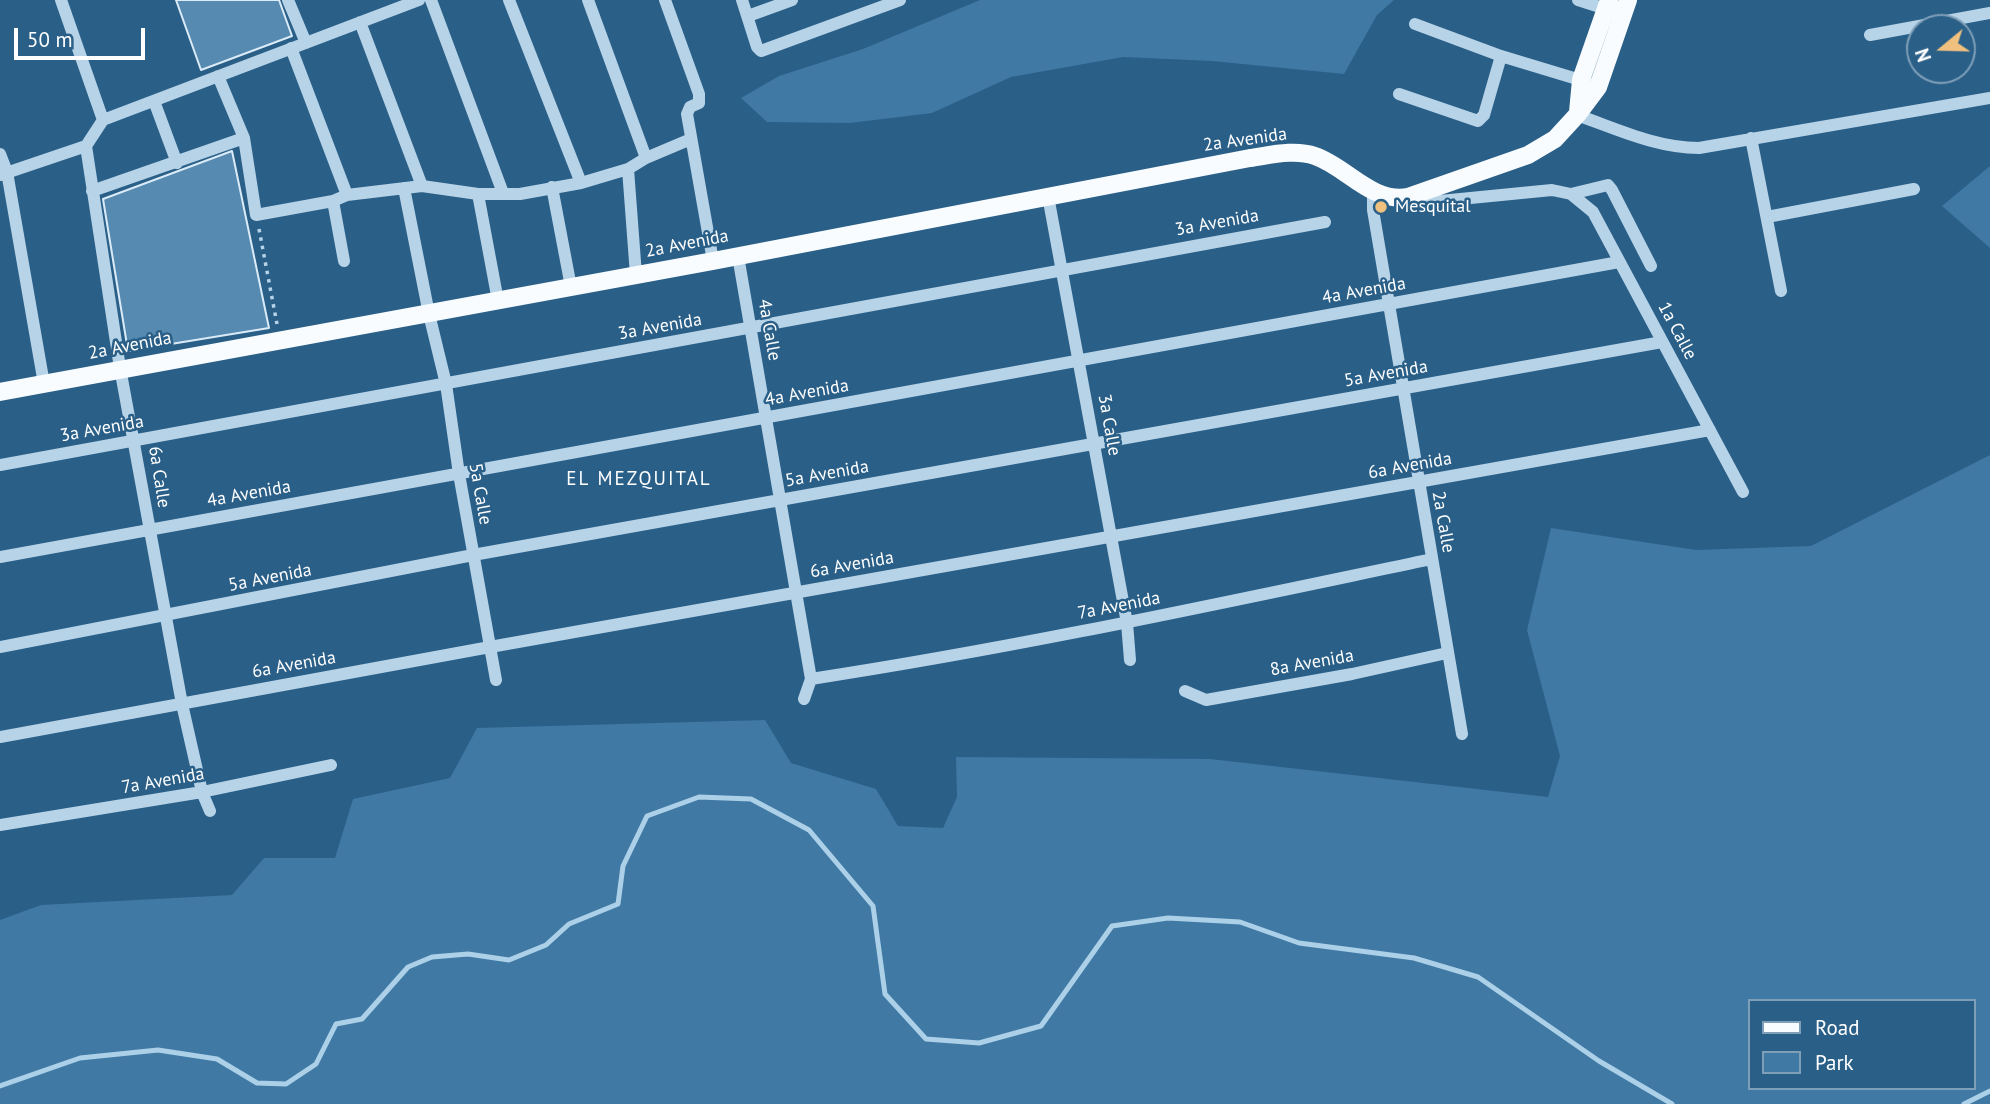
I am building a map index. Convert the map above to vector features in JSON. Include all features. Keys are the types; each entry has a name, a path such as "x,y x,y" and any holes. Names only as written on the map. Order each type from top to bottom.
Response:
{"main road":[{"path":"1373,191 1400,198 1425,192 1539,150 1555,139 1577,115 1628,0"},
{"path":"1590,83 1607,5"},
{"name":"2a Avenida","path":"0,391 429,314 1250,158 1294,153 1318,157 1373,191"}],"street":[{"path":"61,0 103,120"},
{"path":"288,0 306,43"},
{"path":"3,174 86,146 103,120 419,0"},
{"path":"431,0 503,193"},
{"path":"509,0 581,183"},
{"path":"588,0 646,158"},
{"path":"665,0 699,94 699,103 690,107 687,114 712,261"},
{"path":"742,0 757,47 761,51 900,0"},
{"path":"748,16 792,0"},
{"path":"1578,0 1607,5"},
{"path":"1870,35 1990,13"},
{"path":"360,22 422,186"},
{"path":"1415,24 1502,56 1590,83"},
{"path":"291,48 347,195"},
{"path":"1399,94 1478,121 1483,115 1502,56"},
{"path":"218,76 244,138 256,215 333,201 347,195 422,186 478,194 520,194 581,183 628,169 646,158 691,139"},
{"path":"1577,115 1658,144 1699,148 1990,97"},
{"path":"154,101 177,163"},
{"path":"92,191 244,138"},
{"path":"1751,138 1781,291"},
{"name":"6a Calle","path":"86,146 120,368 182,704 202,792 210,811"},
{"path":"0,154 44,384"},
{"path":"628,169 636,275"},
{"path":"1425,192 1429,199 1440,201 1542,190 1571,194 1608,185 1651,266"},
{"path":"552,187 571,287"},
{"name":"5a Calle","path":"404,188 446,384 458,474 496,680"},
{"path":"1767,217 1914,189"},
{"name":"2a Calle","path":"1373,191 1373,210 1388,304 1462,734"},
{"path":"478,194 498,301"},
{"name":"1a Calle","path":"1571,194 1592,212 1744,492"},
{"name":"3a Calle","path":"1048,196 1127,623 1130,660"},
{"path":"333,201 344,261"},
{"name":"3a Avenida","path":"0,465 1325,222"},
{"name":"4a Calle","path":"738,256 811,679 804,699"},
{"name":"4a Avenida","path":"0,557 1619,262"},
{"name":"5a Avenida","path":"0,647 473,555 1662,342"},
{"name":"6a Avenida","path":"0,737 1710,430"},
{"name":"7a Avenida","path":"811,679 1127,623 1432,559"},
{"name":"8a Avenida","path":"1185,691 1206,700 1352,674 1447,653"},
{"name":"7a Avenida","path":"0,825 202,792 331,765"}],"path":[{"path":"256,215 280,340"}],"green space":[{"path":"980,0 1394,0 1377,15 1344,74 1212,61 1123,57 1011,77 932,113 850,123 767,122 741,98 779,76 863,49"},
{"path":"1990,166 1990,248 1942,206"},
{"path":"1990,455 1990,1104 0,1104 0,920 41,905 232,895 264,858 335,858 353,799 450,778 477,728 765,720 791,763 876,789 898,826 943,828 957,797 956,757 1210,759 1548,797 1560,756 1527,630 1551,528 1696,550 1811,546"}],"building":[{"path":"176,0 279,0 292,36 201,70"},
{"path":"232,151 269,328 128,351 103,199"}],"waterway":[{"path":"0,1086 80,1058 158,1050 217,1059 257,1083 286,1084 316,1064 336,1024 362,1019 408,967 432,957 468,954 509,960 546,945 569,924 618,904 623,866 647,816 699,797 751,799 809,830 873,906 885,994 926,1039 979,1043 1041,1026 1112,926 1168,918 1240,922 1299,943 1414,958 1478,977 1599,1061 1672,1104"},
{"path":"1964,1104 1990,1091"}],"place":[{"name":"Mesquital","path":"1381,207"}],"district":[{"name":"EL MEZQUITAL","path":"639,480"}]}
